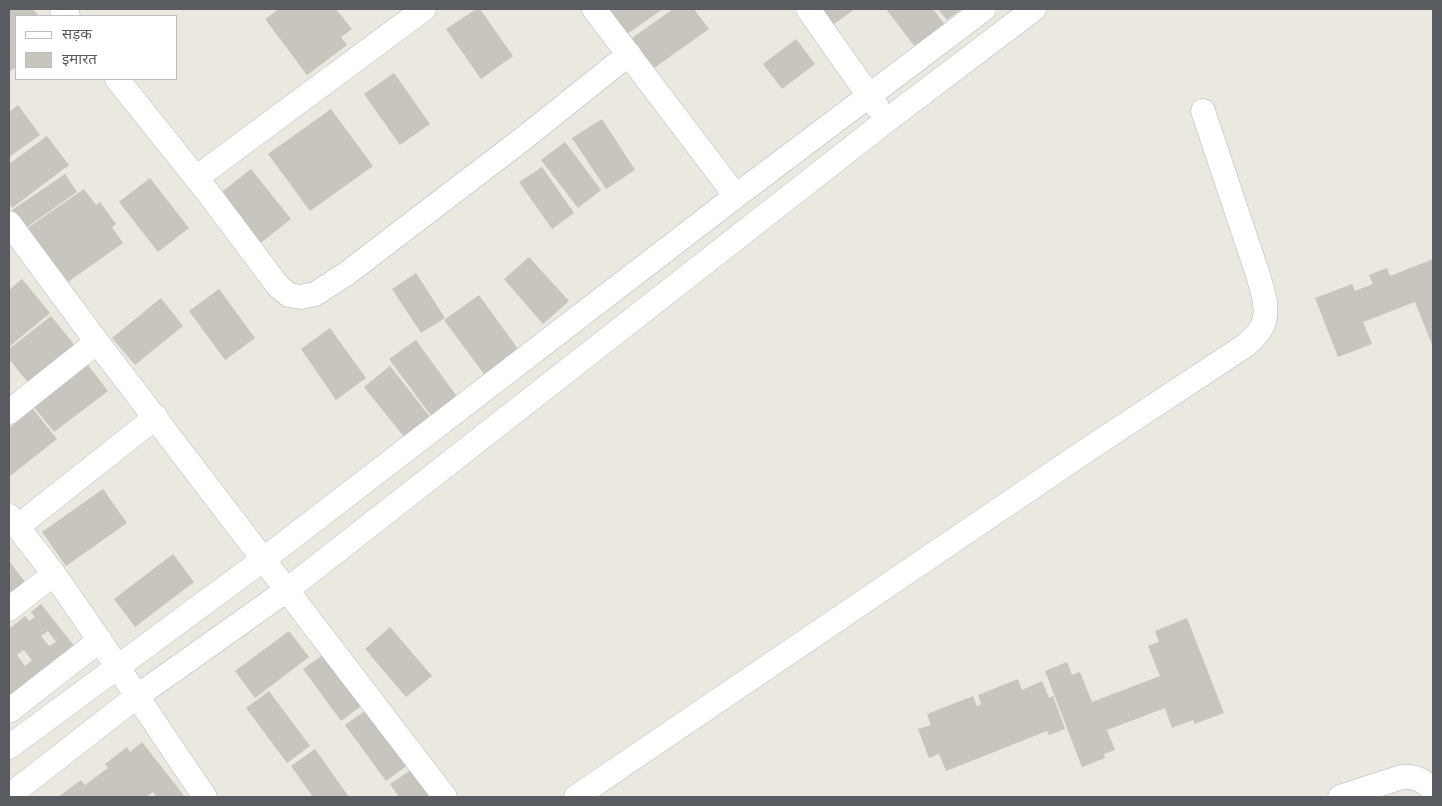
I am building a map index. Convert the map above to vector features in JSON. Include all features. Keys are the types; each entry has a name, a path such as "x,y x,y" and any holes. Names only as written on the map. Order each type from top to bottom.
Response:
{"street":[{"path":"196,178 424,9"},
{"path":"594,9 736,196"},
{"path":"808,9 886,120"},
{"path":"9,747 264,559 736,196 984,9"},
{"path":"9,796 136,697 287,590 886,120 1034,9"},
{"path":"118,80 196,178 278,286 288,295 301,297 315,294 346,274 438,205 629,54"},
{"path":"576,797 1084,452 1246,345 1260,330 1266,316 1258,275 1203,111"},
{"path":"9,223 16,249 97,342 156,417 445,797"},
{"path":"9,412 97,342"},
{"path":"156,417 13,521 54,574 100,640 136,697 205,797"},
{"path":"9,609 54,574"},
{"path":"9,711 100,640"},
{"path":"1340,797 1402,777 1412,777 1426,782 1433,790"}],"building":[{"path":"9,9 33,9 38,15 15,15 15,68 9,72"},
{"path":"279,9 336,9 352,29 341,37 347,45 307,75 265,19"},
{"path":"476,9 480,9 513,56 481,79 446,29"},
{"path":"611,9 663,9 627,34"},
{"path":"673,9 694,9 709,29 654,68 632,38"},
{"path":"819,9 855,9 831,26"},
{"path":"886,9 933,9 946,26 916,48"},
{"path":"938,9 962,9 947,20"},
{"path":"796,39 815,64 782,89 763,64"},
{"path":"394,73 430,124 400,145 364,94"},
{"path":"18,105 40,135 9,157 9,112"},
{"path":"331,109 373,166 310,211 268,154"},
{"path":"602,119 635,170 606,189 572,138"},
{"path":"47,136 69,165 12,208 9,203 9,164"},
{"path":"565,142 601,190 578,208 541,160"},
{"path":"542,167 574,213 552,229 519,182"},
{"path":"251,169 291,219 258,245 218,195"},
{"path":"65,174 77,192 24,229 12,210"},
{"path":"150,178 189,228 158,252 119,202"},
{"path":"84,189 96,205 100,202 116,224 112,227 123,243 65,284 26,229"},
{"path":"529,257 569,301 543,324 504,279"},
{"path":"1433,259 1433,347 1415,302 1363,322 1372,344 1338,357 1315,298 1352,284 1355,291 1373,284 1369,275 1387,268 1390,276"},
{"path":"416,273 445,318 421,333 392,289"},
{"path":"22,279 50,313 9,347 9,290"},
{"path":"219,289 255,338 225,360 189,311"},
{"path":"479,295 518,349 484,374 444,320"},
{"path":"161,298 183,326 135,365 112,338"},
{"path":"51,316 77,348 30,385 9,359 9,349"},
{"path":"330,328 366,378 336,400 301,349"},
{"path":"416,340 458,398 432,417 389,359"},
{"path":"88,365 108,391 54,432 34,407"},
{"path":"390,366 431,418 405,438 364,387"},
{"path":"33,409 57,439 9,477 9,428"},
{"path":"103,489 127,523 66,566 42,532"},
{"path":"173,554 194,582 135,627 114,599"},
{"path":"9,561 25,582 9,593"},
{"path":"41,604 79,652 9,702 9,629 25,616 29,621 35,617 31,612","holes":["48,631 56,642 49,646 41,636","24,650 32,660 25,666 17,655"]},
{"path":"1187,618 1224,713 1194,724 1193,720 1172,728 1165,708 1107,730 1115,750 1104,754 1105,758 1082,767 1045,671 1067,662 1072,675 1080,672 1092,702 1160,676 1148,646 1159,642 1155,631"},
{"path":"390,627 432,676 406,697 365,649"},
{"path":"289,631 309,657 255,698 235,671"},
{"path":"327,652 365,703 341,721 303,669"},
{"path":"1018,679 1022,690 1042,681 1049,698 1053,696 1065,729 1049,735 1047,731 946,771 939,754 929,758 918,729 931,725 927,714 973,696 977,706 981,704 978,695"},
{"path":"269,691 310,746 287,763 246,708"},
{"path":"369,708 409,764 386,781 345,725"},
{"path":"142,742 185,797 157,797 153,792 146,797 58,797 81,780 85,785 108,768 105,764 127,747 130,752"},
{"path":"315,749 349,797 313,797 291,766"},
{"path":"414,768 434,797 399,797 390,784"}]}
